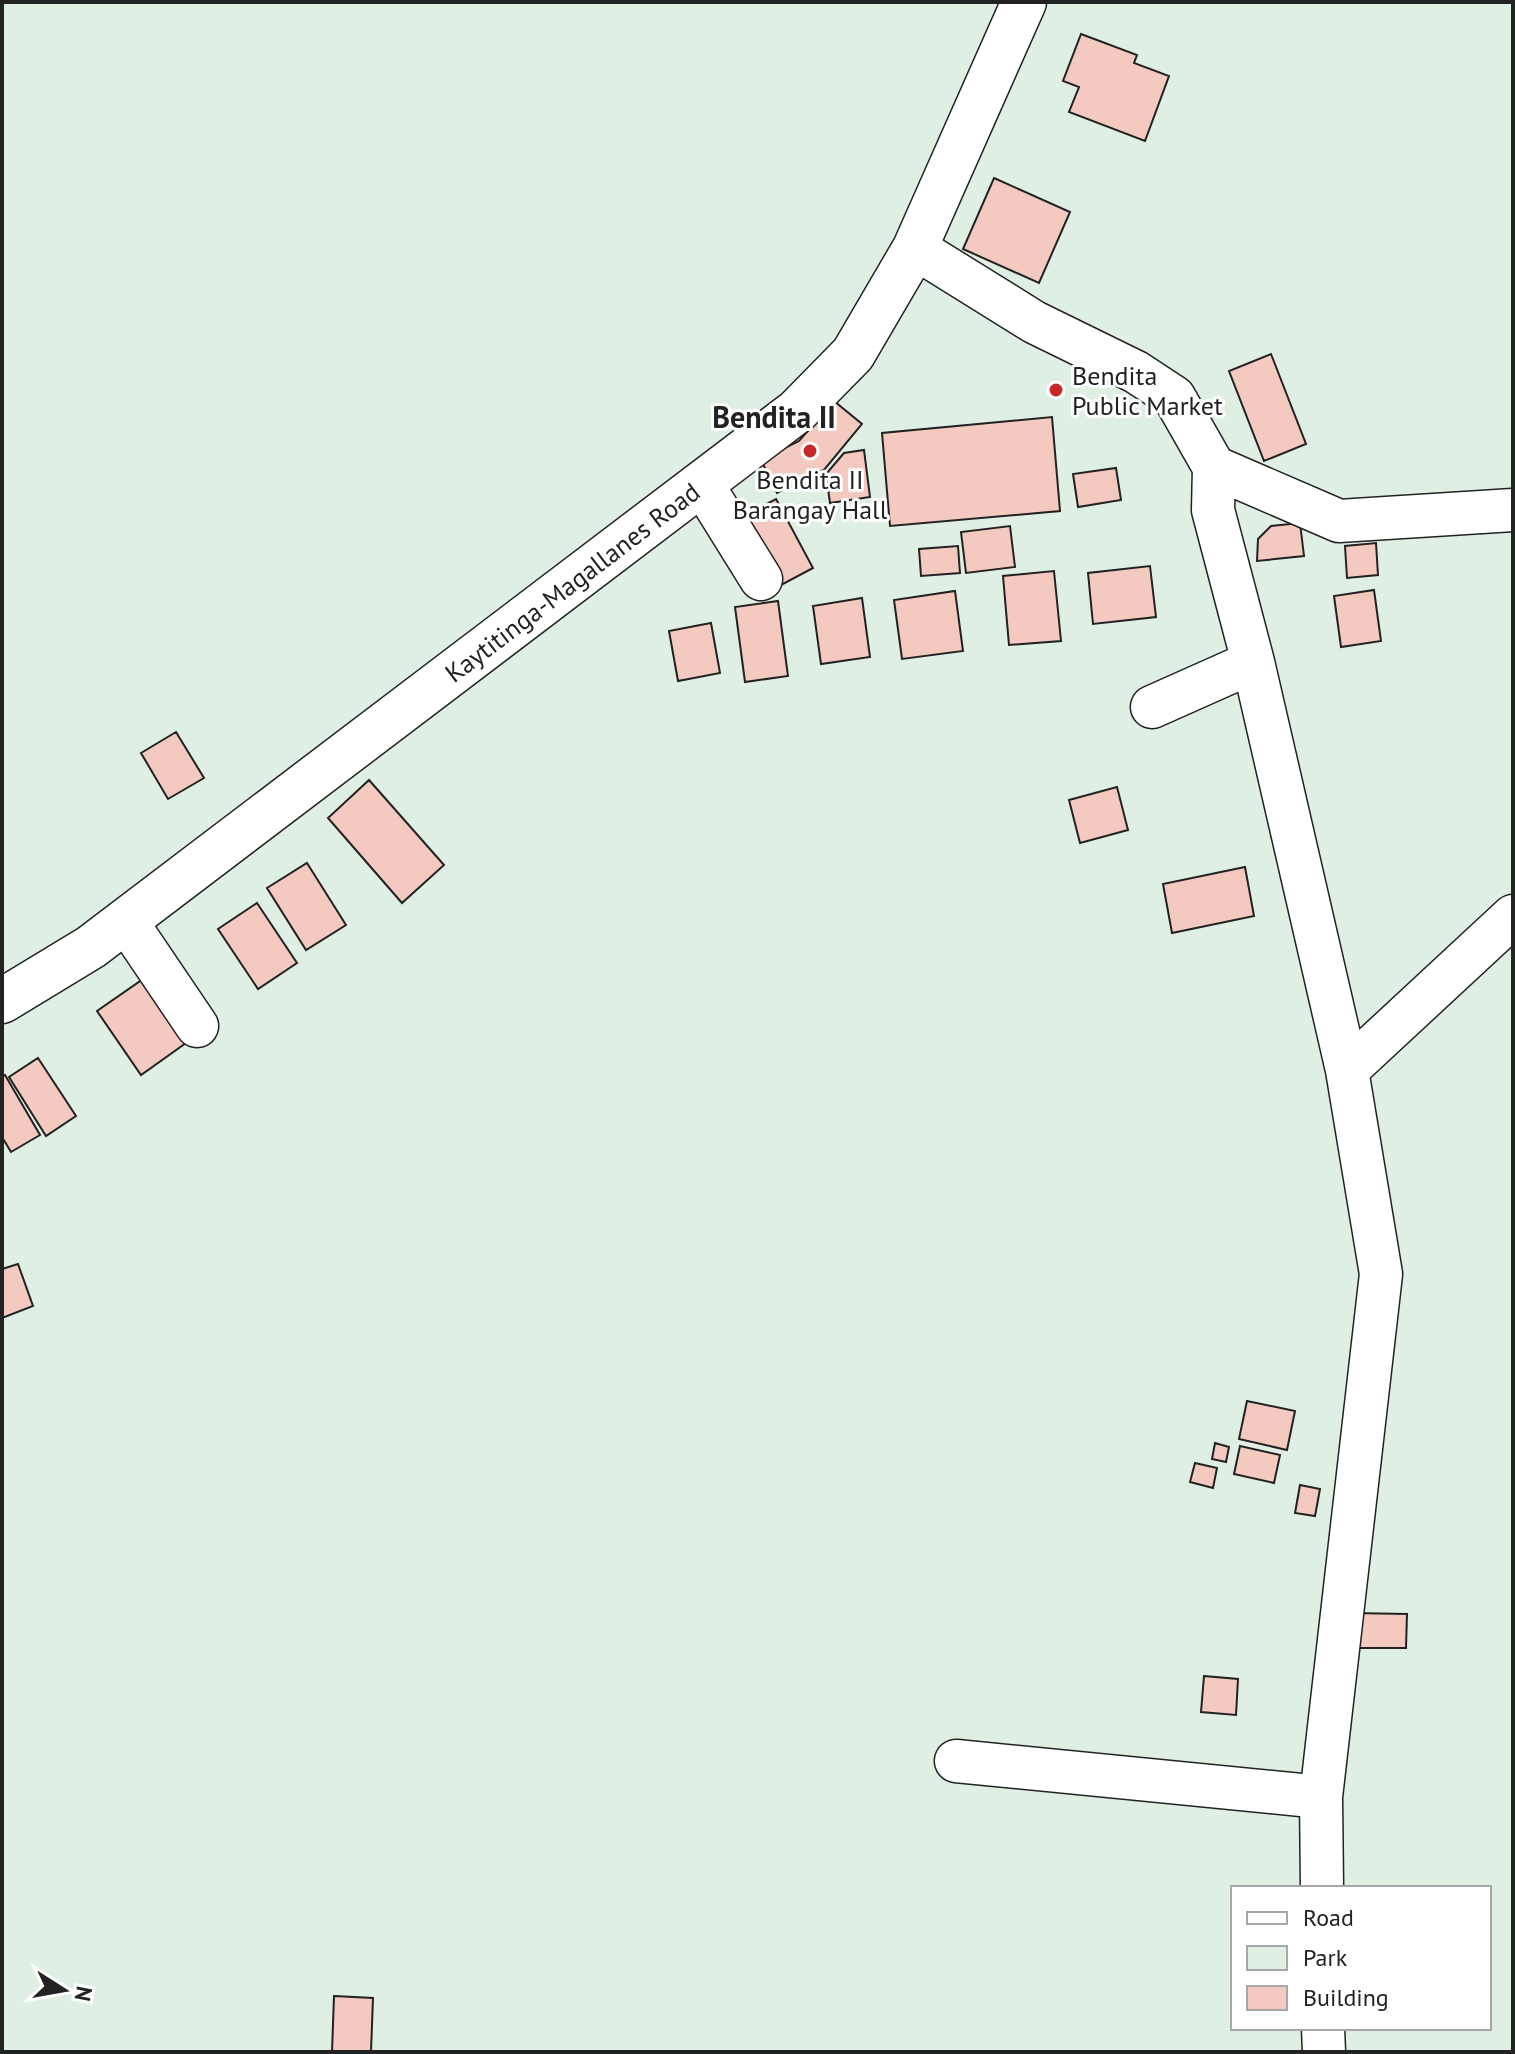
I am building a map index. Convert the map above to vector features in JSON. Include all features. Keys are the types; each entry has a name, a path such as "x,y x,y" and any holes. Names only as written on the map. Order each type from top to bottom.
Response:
{"main road":[{"name":"Kaytitinga-Magallanes Road","path":"2,1001 91,947 797,411 853,354 915,248 1024,2"}],"street":[{"path":"915,248 1034,322 1136,372 1174,397 1214,467 1213,510 1253,662 1347,1070 1381,1274 1321,1797 1322,1886"},
{"path":"1214,467 1339,521 1513,510"},
{"path":"702,484 761,579"},
{"path":"1152,707 1253,662"},
{"path":"1347,1070 1513,916"},
{"path":"126,921 197,1026"},
{"path":"956,1761 1321,1797"},
{"path":"1323,2030 1324,2052"}],"green space":[{"path":"2,2 1513,2 1513,2052 2,2052"}],"building":[{"path":"1081,34 1137,55 1134,63 1169,76 1145,141 1069,112 1079,87 1063,81"},
{"path":"994,178 1070,212 1039,283 963,249"},
{"path":"1271,354 1306,444 1264,461 1229,371"},
{"name":"Bendita II Barangay Hall","path":"834,401 862,424 824,470 777,493 761,460 799,441"},
{"path":"1052,417 1060,511 890,526 882,433"},
{"path":"864,450 870,497 830,503 826,474 844,453"},
{"path":"1116,468 1121,500 1078,507 1073,474"},
{"path":"776,499 813,568 768,592 732,522"},
{"path":"1300,523 1304,556 1257,561 1258,539 1271,526"},
{"path":"1010,526 1015,567 966,573 961,532"},
{"path":"1376,543 1378,575 1347,578 1345,546"},
{"path":"958,546 960,573 921,576 919,549"},
{"path":"1150,566 1156,617 1093,624 1088,573"},
{"path":"1054,571 1061,641 1009,645 1003,576"},
{"path":"1374,590 1381,641 1341,647 1334,596"},
{"path":"955,591 963,651 902,659 894,600"},
{"path":"862,598 870,657 821,664 813,606"},
{"path":"778,601 788,676 745,682 735,607"},
{"path":"711,623 720,673 678,681 669,631"},
{"path":"176,732 204,778 168,799 141,753"},
{"path":"369,780 444,865 402,903 328,818"},
{"path":"1117,787 1128,830 1080,843 1069,800"},
{"path":"307,863 346,925 306,950 267,888"},
{"path":"1245,867 1254,916 1172,933 1163,884"},
{"path":"257,903 297,963 258,989 218,929"},
{"path":"149,975 193,1038 141,1075 97,1011"},
{"path":"38,1058 76,1116 46,1136 9,1077"},
{"path":"5,1075 40,1135 11,1152 2,1137 2,1076"},
{"path":"18,1264 33,1306 2,1318 2,1269"},
{"path":"1247,1401 1295,1411 1287,1450 1239,1439"},
{"path":"1215,1443 1229,1447 1226,1462 1212,1459"},
{"path":"1240,1446 1280,1455 1274,1483 1234,1474"},
{"path":"1195,1463 1217,1468 1213,1488 1190,1482"},
{"path":"1300,1485 1320,1489 1315,1516 1295,1513"},
{"path":"1352,1613 1407,1614 1406,1648 1352,1648"},
{"path":"1204,1676 1238,1679 1236,1715 1201,1712"},
{"path":"334,1996 373,1998 371,2052 332,2052"}],"place":[{"name":"Bendita Public Market","path":"1056,390"},
{"name":"Bendita II Barangay Hall","path":"810,451"}],"district":[{"name":"Bendita II","path":"774,416"}]}
